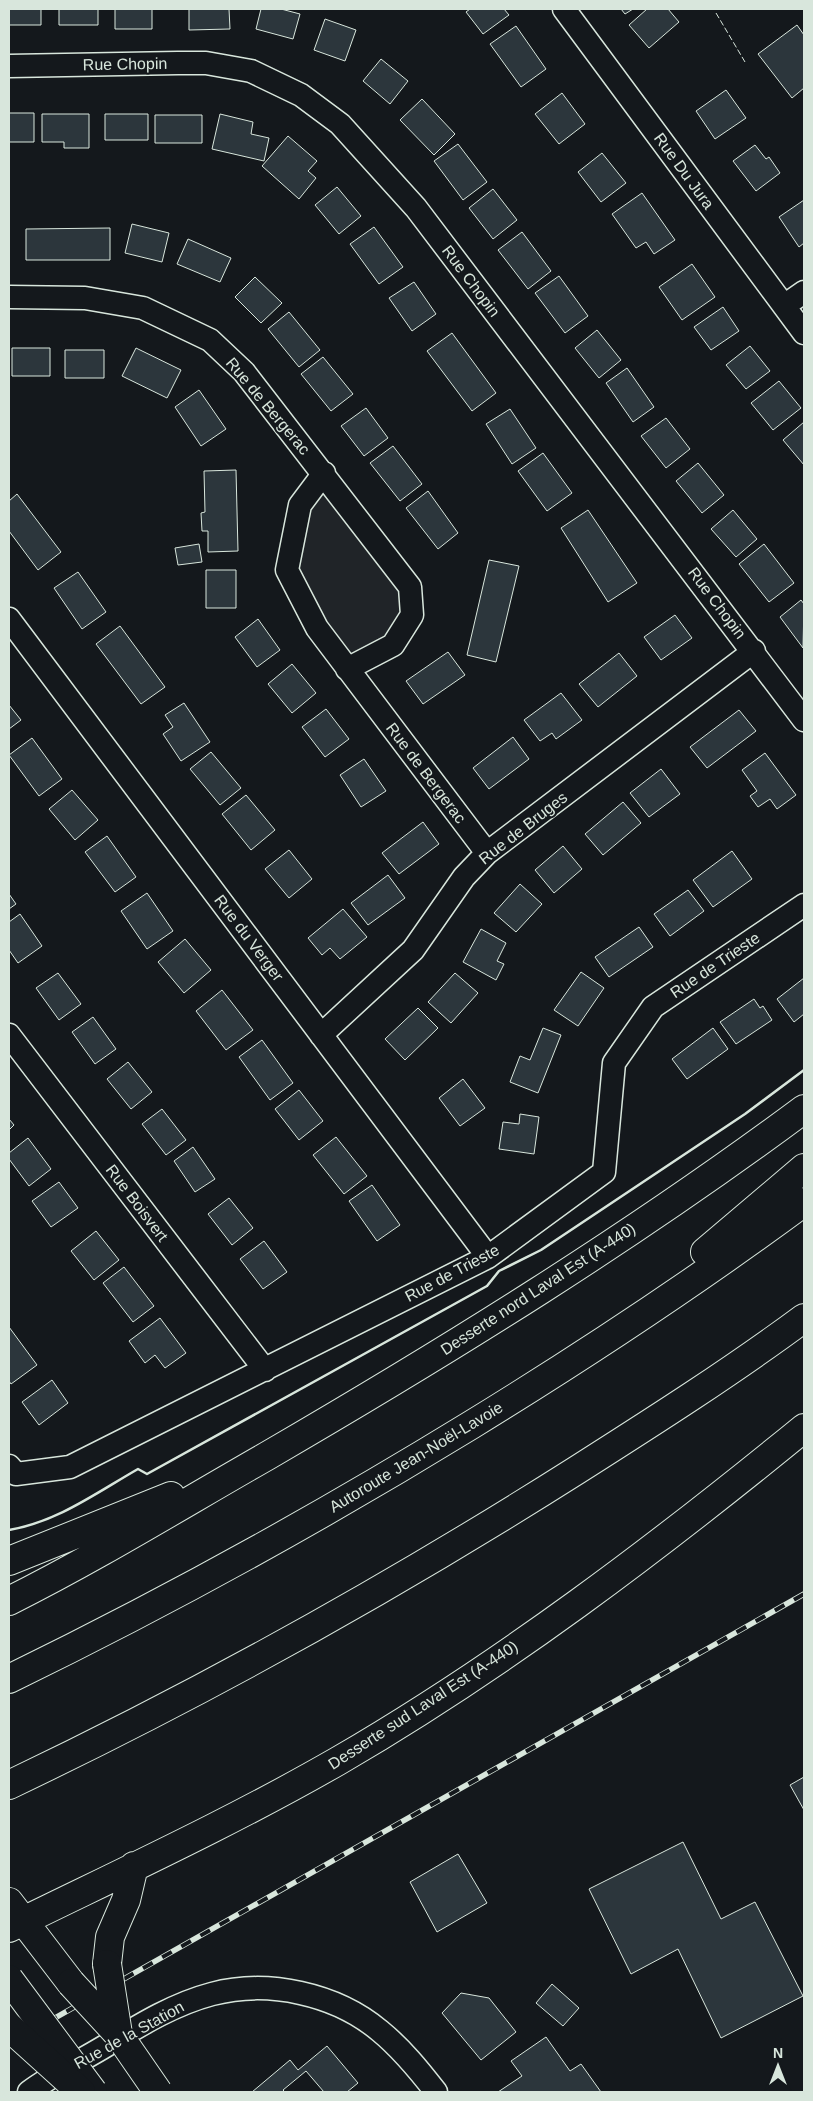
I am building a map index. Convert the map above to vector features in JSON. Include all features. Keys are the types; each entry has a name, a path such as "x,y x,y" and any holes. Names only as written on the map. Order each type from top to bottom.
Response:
{"main road":[{"name":"Desserte nord Laval Est (A-440)","path":"265,1457 355,1405 494,1320 700,1182 804,1109"},
{"path":"594,1347 804,1168"},
{"name":"Autoroute Jean-Noël-Lavoie","path":"9,1679 199,1582 342,1503 594,1347 804,1202"},
{"path":"9,1784 212,1682 391,1584 634,1434 804,1318"},
{"name":"Desserte sud Laval Est (A-440)","path":"14,1917 72,1897 338,1761 440,1697 584,1598 804,1428"},
{"path":"9,1561 265,1457"},
{"path":"9,1602 80,1566 265,1457"},
{"path":"118,2034 107,1964 108,1945 113,1926 126,1900 134,1866"},
{"path":"14,1917 118,2034 158,2092"},
{"path":"9,1979 93,2092"},
{"path":"9,2027 82,2092"}],"street":[{"name":"Rue Du Jura","path":"564,9 804,333"},
{"name":"Rue Chopin","path":"9,66 206,63 251,70 300,96 340,124 416,208 754,651 804,720"},
{"path":"784,306 804,292"},
{"name":"Rue de Bergerac","path":"9,297 85,298 143,308 210,340 244,372 324,473 410,587 412,615 394,645 347,669"},
{"name":"Rue de Bergerac","path":"324,473 300,505 287,570 317,628 487,853"},
{"name":"Rue du Verger","path":"11,626 488,1257"},
{"name":"Rue de Bruges","path":"321,1035 413,950 464,877 487,853 754,651"},
{"name":"Rue de Trieste","path":"13,1470 70,1467 488,1257 604,1172 614,1063 652,1007 804,905"},
{"name":"Rue Boisvert","path":"9,1035 265,1370"},
{"name":"Rue de la Station","path":"29,2092 165,2012 213,1993 247,1989 288,1991 309,1995 328,2001 356,2014 395,2044 436,2092"}],"shaded area":[{"path":"324,473 410,587 412,615 347,669 287,570"}],"building":[{"path":"9,9 41,9 41,25 9,25"},
{"path":"59,9 98,9 98,25 59,25"},
{"path":"115,9 152,9 152,29 115,29"},
{"path":"189,9 229,9 230,29 189,30"},
{"path":"261,9 281,9 300,14 293,39 256,29"},
{"path":"470,9 504,9 509,15 483,34 466,12"},
{"path":"621,9 633,9 625,14"},
{"path":"647,9 668,9 679,22 649,48 629,25"},
{"path":"325,19 356,30 345,61 314,50"},
{"path":"797,25 804,35 804,88 792,98 758,54"},
{"path":"516,26 546,69 521,87 490,44"},
{"path":"381,59 408,81 390,104 363,81"},
{"path":"726,90 746,118 715,139 696,111"},
{"path":"562,93 585,124 559,144 535,114"},
{"path":"422,99 455,134 434,155 400,120"},
{"path":"9,113 34,113 34,142 9,142"},
{"path":"42,114 89,114 89,148 64,148 64,142 42,142"},
{"path":"105,114 148,114 148,140 105,140"},
{"path":"220,114 253,122 251,134 269,138 264,161 212,149"},
{"path":"155,115 202,115 202,143 155,143"},
{"path":"288,136 317,161 308,171 316,178 299,199 262,166"},
{"path":"458,144 487,182 463,200 434,161"},
{"path":"755,145 766,159 769,157 780,173 756,191 733,161"},
{"path":"602,153 626,183 601,202 578,172"},
{"path":"337,187 361,216 339,234 315,205"},
{"path":"493,189 517,220 493,239 469,208"},
{"path":"642,193 675,240 654,254 646,242 636,248 612,214"},
{"path":"804,200 804,243 799,247 779,217"},
{"path":"132,224 169,233 162,262 125,253"},
{"path":"374,227 403,267 379,284 350,244"},
{"path":"110,228 110,260 26,260 26,229"},
{"path":"522,232 551,271 528,289 498,250"},
{"path":"188,239 231,258 220,282 177,264"},
{"path":"692,264 715,297 682,320 659,287"},
{"path":"559,276 588,316 565,333 535,293"},
{"path":"255,277 282,303 261,323 235,297"},
{"path":"414,282 436,314 412,331 389,298"},
{"path":"723,307 739,331 711,350 694,327"},
{"path":"289,312 320,350 299,367 268,329"},
{"path":"597,330 621,360 599,378 575,348"},
{"path":"452,333 496,393 472,411 427,351"},
{"path":"750,346 770,371 746,389 726,365"},
{"path":"12,348 50,348 50,376 12,376"},
{"path":"136,348 181,370 167,398 122,376"},
{"path":"65,350 104,350 104,378 65,378"},
{"path":"323,357 353,394 331,411 301,374"},
{"path":"627,368 654,407 633,422 606,383"},
{"path":"779,381 801,408 773,430 751,403"},
{"path":"199,390 226,429 201,446 175,407"},
{"path":"366,408 388,438 364,456 341,426"},
{"path":"510,409 536,448 512,464 486,424"},
{"path":"666,418 690,449 666,468 641,436"},
{"path":"804,422 804,465 783,440"},
{"path":"393,446 422,484 400,501 370,463"},
{"path":"543,453 572,493 547,511 518,471"},
{"path":"698,463 724,495 702,513 676,481"},
{"path":"236,470 238,551 208,552 208,531 202,531 201,513 205,512 204,471"},
{"path":"428,491 458,533 438,549 406,508"},
{"path":"17,494 61,552 38,570 9,531 9,501"},
{"path":"588,510 637,583 608,602 561,528"},
{"path":"733,510 757,539 736,557 711,529"},
{"path":"199,544 202,562 178,565 175,548"},
{"path":"764,544 794,583 769,602 739,564"},
{"path":"489,560 519,566 496,662 467,655"},
{"path":"206,570 236,570 236,608 206,608"},
{"path":"78,572 106,612 82,629 54,588"},
{"path":"801,600 804,604 803,648 780,617"},
{"path":"675,615 692,638 661,660 644,637"},
{"path":"258,619 280,650 257,667 235,637"},
{"path":"120,626 165,687 141,704 96,644"},
{"path":"448,652 465,675 423,704 406,681"},
{"path":"619,653 637,676 598,707 579,684"},
{"path":"292,664 316,693 292,713 268,684"},
{"path":"561,693 582,720 556,739 552,733 540,741 524,720"},
{"path":"184,703 210,742 181,761 163,734 173,727 165,715"},
{"path":"9,705 21,720 9,729"},
{"path":"326,709 349,739 325,757 302,727"},
{"path":"739,710 756,731 707,768 690,747"},
{"path":"513,737 529,759 489,789 473,768"},
{"path":"32,738 62,779 39,796 9,755"},
{"path":"211,752 241,788 220,805 190,769"},
{"path":"765,753 796,795 777,809 770,799 758,807 750,796 757,791 742,770"},
{"path":"364,759 386,791 361,807 340,775"},
{"path":"661,769 680,794 649,817 630,793"},
{"path":"72,790 98,820 75,840 49,809"},
{"path":"246,795 275,830 251,850 222,814"},
{"path":"623,802 641,823 603,855 585,834"},
{"path":"423,822 439,844 399,874 382,853"},
{"path":"107,836 136,877 115,892 85,852"},
{"path":"563,846 582,869 554,893 535,870"},
{"path":"289,850 312,879 289,898 265,869"},
{"path":"732,851 752,879 713,907 693,880"},
{"path":"388,875 405,898 368,925 351,903"},
{"path":"520,884 542,904 516,932 494,913"},
{"path":"688,890 704,911 670,936 654,914"},
{"path":"147,893 173,931 147,949 121,911"},
{"path":"9,894 16,904 9,909"},
{"path":"343,909 367,937 340,959 330,948 322,955 308,938"},
{"path":"20,914 42,946 18,963 9,950 9,922"},
{"path":"639,927 653,947 609,977 595,957"},
{"path":"481,929 506,943 497,961 504,964 496,980 463,962"},
{"path":"185,939 211,970 184,993 158,962"},
{"path":"581,972 604,988 578,1026 554,1010"},
{"path":"58,973 81,1004 59,1020 36,988"},
{"path":"455,973 478,993 451,1023 428,1002"},
{"path":"804,978 804,1014 794,1022 777,999"},
{"path":"222,990 253,1030 226,1050 196,1011"},
{"path":"754,999 760,1008 763,1006 772,1020 736,1044 720,1022"},
{"path":"418,1008 438,1028 405,1060 385,1039"},
{"path":"93,1017 116,1049 95,1064 72,1032"},
{"path":"543,1028 561,1035 538,1093 510,1082 520,1056 530,1060"},
{"path":"713,1028 728,1049 687,1079 672,1059"},
{"path":"262,1040 293,1083 270,1100 239,1057"},
{"path":"128,1062 152,1092 131,1109 107,1079"},
{"path":"463,1079 485,1108 460,1126 439,1098"},
{"path":"299,1090 323,1121 299,1140 275,1109"},
{"path":"162,1109 186,1140 166,1155 142,1124"},
{"path":"520,1114 539,1117 534,1154 499,1149 503,1122 519,1124"},
{"path":"9,1119 14,1125 9,1130"},
{"path":"336,1137 367,1176 344,1194 313,1155"},
{"path":"28,1138 51,1169 29,1186 9,1159 9,1153"},
{"path":"193,1147 215,1179 195,1192 174,1161"},
{"path":"59,1182 78,1208 51,1227 32,1201"},
{"path":"372,1185 400,1225 377,1241 349,1201"},
{"path":"229,1198 253,1228 232,1245 208,1214"},
{"path":"96,1231 119,1260 94,1280 71,1251"},
{"path":"264,1241 287,1272 263,1289 240,1259"},
{"path":"124,1267 154,1306 133,1322 103,1283"},
{"path":"160,1318 186,1353 165,1368 155,1355 145,1363 129,1341"},
{"path":"9,1327 37,1365 11,1384 9,1381"},
{"path":"52,1380 68,1403 39,1425 22,1402"},
{"path":"804,1777 804,1810 790,1785"},
{"path":"683,1842 721,1919 755,1902 803,1996 721,2038 678,1949 631,1974 589,1889"},
{"path":"458,1854 487,1903 437,1932 410,1882"},
{"path":"552,1984 579,2008 563,2026 536,2003"},
{"path":"461,1993 489,1998 516,2032 481,2060 442,2013"},
{"path":"546,2037 570,2071 581,2064 601,2092 498,2092 522,2076 511,2061"},
{"path":"327,2046 358,2083 347,2092 324,2092 306,2071 283,2090 285,2092 252,2092 290,2060 298,2070"}],"railway":[{"path":"9,2044 804,1594"}],"fence":[{"path":"716,13 745,62"}],"wall":[{"path":"9,1530 27,1526 60,1514 138,1469 147,1474 487,1286 499,1271 541,1250 745,1114 804,1070"}]}
